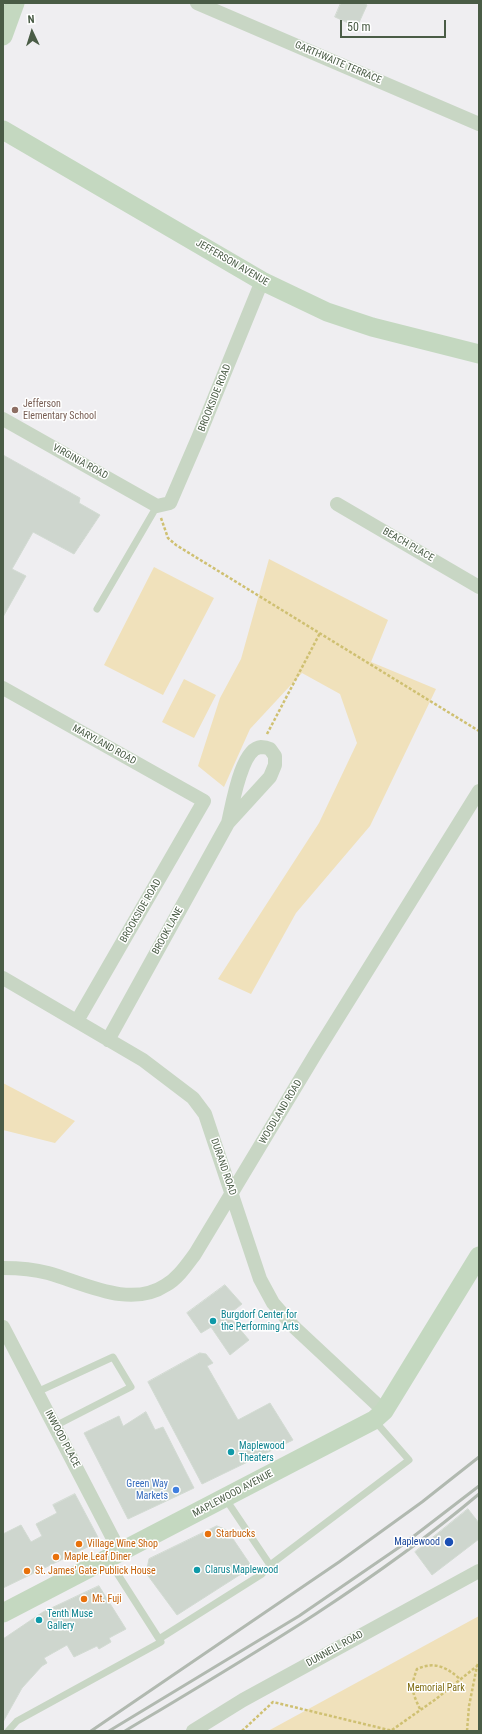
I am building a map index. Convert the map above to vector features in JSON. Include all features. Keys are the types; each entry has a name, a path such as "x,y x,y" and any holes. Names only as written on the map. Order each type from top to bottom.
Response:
{"street":[{"name":"GARTHWAITE TERRACE","path":"197,3 479,124"},
{"name":"JEFFERSON AVENUE","path":"3,130 262,280 327,312 372,327 479,354"},
{"name":"BROOKSIDE ROAD","path":"157,506 170,503 262,280"},
{"name":"VIRGINIA ROAD","path":"3,419 157,506"},
{"name":"BEACH PLACE","path":"337,504 479,587"},
{"name":"MARYLAND ROAD","path":"3,688 204,801"},
{"name":"BROOK LANE","path":"108,1040 228,823 270,776 274,765 275,756 270,749 260,747 252,751 242,767 228,823"},
{"name":"WOODLAND ROAD","path":"3,1268 37,1271 110,1293 136,1295 164,1286 184,1269 232,1193 320,1046 479,791"},
{"name":"BROOKSIDE ROAD","path":"77,1021 204,801"},
{"name":"DURAND ROAD","path":"3,978 143,1060 193,1098 205,1114 260,1279 273,1303 379,1416"},
{"path":"379,1416 479,1256"},
{"name":"INWOOD PLACE","path":"3,1327 55,1426 114,1555"},
{"name":"MAPLEWOOD AVENUE","path":"3,1612 225,1498 379,1416"},
{"name":"DUNNELL ROAD","path":"193,1731 243,1700 479,1571"}],"lane":[{"path":"97,609 157,506"},
{"path":"37,1392 113,1357 130,1387 55,1426"},
{"path":"159,1639 262,1574 270,1565 409,1460 379,1416"},
{"path":"225,1498 270,1565"},
{"path":"8,1731 16,1721 161,1642 114,1555"}],"path":[{"path":"157,506 168,538 176,545 479,731"},
{"path":"260,747 320,633"},
{"path":"242,1731 273,1702 393,1731 420,1708 436,1699 479,1662"},
{"path":"420,1708 412,1691 412,1682 417,1669 427,1665 440,1666 453,1672 460,1679"},
{"path":"467,1731 469,1706 476,1666"}],"green space":[{"path":"269,559 388,620 371,662 436,689 370,826 296,913 251,994 218,979 319,823 357,743 340,694 302,673 250,729 224,787 198,766 220,698 241,659"},
{"path":"154,567 214,598 163,695 104,665"},
{"path":"184,679 216,695 194,738 162,722"},
{"path":"3,1083 75,1121 55,1143 3,1130"},
{"name":"Memorial Park","path":"479,1616 479,1731 268,1731"}],"building":[{"path":"341,3 363,3 367,5 357,27 335,17"},
{"path":"3,455 80,498 79,503 100,515 74,554 33,532 12,569 26,576 3,617"},
{"name":"Burgdorf Center for the Performing Arts","path":"225,1285 242,1304 228,1315 249,1340 230,1355 211,1327 201,1333 187,1313"},
{"path":"200,1353 206,1354 213,1363 207,1366 238,1420 270,1403 293,1440 202,1484 148,1382"},
{"path":"146,1412 155,1430 163,1427 194,1488 128,1519 84,1433 119,1416 123,1426"},
{"path":"75,1494 100,1541 3,1588 3,1534 21,1525 31,1542 42,1536 36,1524 57,1513 53,1505"},
{"path":"468,1509 479,1523 479,1539 432,1575 415,1552"},
{"name":"Clarus Maplewood","path":"217,1526 227,1530 252,1567 177,1615 146,1573 149,1559"},
{"path":"99,1586 126,1629 109,1638 111,1642 99,1649 97,1646 74,1657 67,1645 44,1658 47,1663 42,1666 22,1688 3,1722 3,1639 43,1612"}],"railway":[{"path":"91,1731 339,1562 422,1502 479,1457"},
{"path":"109,1731 299,1616 401,1546 479,1486"},
{"path":"125,1731 307,1620 395,1560 479,1494"}],"place":[{"name":"Jefferson Elementary School","path":"15,410"},
{"name":"Burgdorf Center for the Performing Arts","path":"213,1321"},
{"name":"Maplewood Theaters","path":"231,1452"},
{"name":"Green Way Markets","path":"176,1490"},
{"name":"Starbucks","path":"208,1534"},
{"name":"Maplewood","path":"449,1542"},
{"name":"Village Wine Shop","path":"79,1544"},
{"name":"Maple Leaf Diner","path":"56,1557"},
{"name":"Clarus Maplewood","path":"197,1570"},
{"name":"St. James' Gate Publick House","path":"27,1571"},
{"name":"Mt. Fuji","path":"84,1599"},
{"name":"Tenth Muse Gallery","path":"39,1620"}]}
